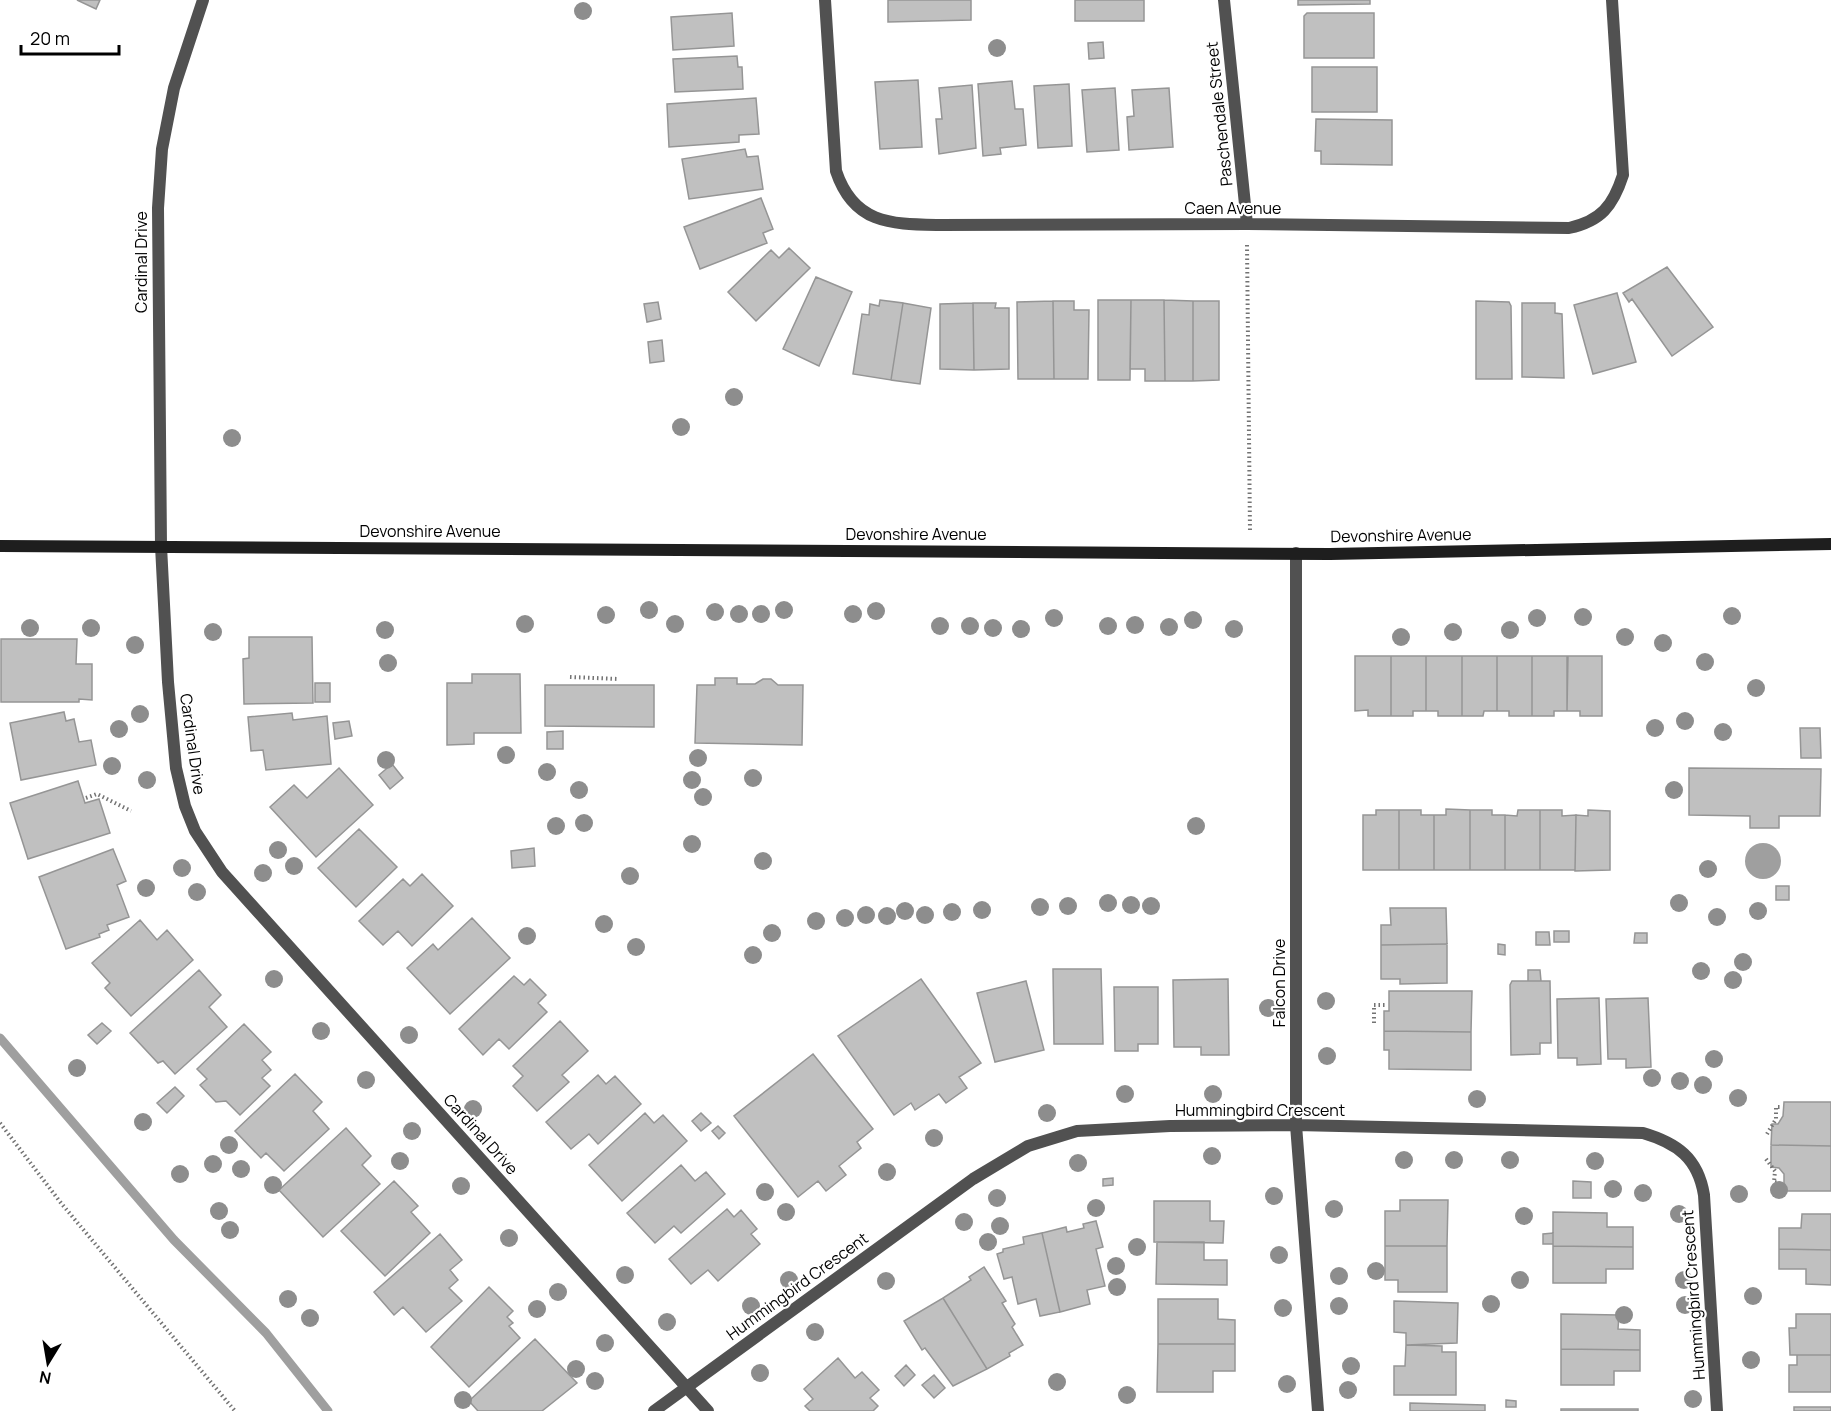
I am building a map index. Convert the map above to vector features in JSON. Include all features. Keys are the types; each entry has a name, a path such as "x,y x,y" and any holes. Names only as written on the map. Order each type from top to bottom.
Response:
{"main road":[{"name":"Devonshire Avenue","path":"0,546 1296,554 1831,544"}],"street":[{"name":"Cardinal Drive","path":"203,0 174,88 161,161 158,208 161,546 168,682 176,768 185,806 207,852 222,872 708,1411"},
{"name":"Caen Avenue","path":"825,0 836,171 845,193 861,212 894,223 913,225 1247,224 1569,228 1590,224 1617,196 1623,175 1612,0"},
{"name":"Paschendale Street","path":"1224,0 1247,224"},
{"name":"Falcon Drive","path":"1296,554 1296,1125 1318,1411"},
{"name":"Hummingbird Crescent","path":"654,1411 973,1179 1028,1146 1077,1131 1170,1125 1296,1125 1643,1133 1678,1147 1696,1169 1704,1195 1717,1411"}],"path":[{"path":"1247,224 1250,553"},
{"path":"570,677 619,679"},
{"path":"86,798 97,794 131,811"},
{"path":"1374,1023 1374,1005 1386,1005"},
{"path":"1767,1134 1776,1119 1776,1107 1780,1107"},
{"path":"0,1123 61,1203 236,1411"},
{"path":"1766,1159 1775,1171 1774,1182 1780,1183"}],"shaded area":[{"path":"1763,843 1775,849 1781,861 1775,873 1763,879 1751,873 1745,861 1751,849"}],"building":[{"path":"77,0 100,0 96,9"},
{"path":"888,0 971,0 971,20 888,22"},
{"path":"1075,0 1144,0 1144,21 1075,21"},
{"path":"1298,0 1370,0 1370,4 1298,5"},
{"path":"732,13 734,46 673,50 671,17"},
{"path":"1307,13 1374,13 1374,58 1304,58 1304,16"},
{"path":"1103,42 1104,58 1089,59 1088,43"},
{"path":"737,56 738,67 742,67 743,89 675,92 673,59"},
{"path":"1312,67 1377,67 1377,112 1312,112"},
{"path":"918,80 922,147 880,149 875,82"},
{"path":"1012,81 1015,109 1023,109 1026,145 1000,148 1001,154 983,156 978,84"},
{"path":"1069,84 1072,146 1038,148 1034,86"},
{"path":"972,85 976,148 939,154 936,119 942,119 939,88"},
{"path":"1115,88 1119,150 1087,152 1082,90"},
{"path":"1169,88 1173,147 1129,150 1127,117 1134,116 1132,90"},
{"path":"756,98 759,134 739,135 739,142 669,147 667,104"},
{"path":"1316,119 1392,120 1392,165 1321,164 1321,151 1315,151"},
{"path":"745,149 747,157 758,156 763,189 689,199 682,159"},
{"path":"761,198 773,229 763,233 767,243 700,269 684,227"},
{"path":"789,248 810,268 756,321 728,292 771,250 779,258"},
{"path":"1667,267 1713,327 1672,356 1632,299 1629,302 1623,293"},
{"path":"816,277 852,292 819,366 783,349"},
{"path":"1617,293 1636,362 1593,374 1574,305"},
{"path":"880,300 903,303 891,380 853,374 862,314 869,315 870,304 879,306"},
{"path":"1098,300 1131,300 1130,380 1098,380"},
{"path":"1131,300 1164,300 1165,381 1145,381 1145,369 1130,369"},
{"path":"1164,300 1193,301 1193,381 1165,381"},
{"path":"1053,301 1074,301 1074,310 1089,310 1088,379 1054,379"},
{"path":"1053,301 1054,379 1018,379 1017,302"},
{"path":"1193,301 1219,301 1219,380 1193,381"},
{"path":"1476,301 1509,302 1511,306 1512,379 1476,379"},
{"path":"658,302 661,319 647,322 644,304"},
{"path":"903,303 931,308 920,384 891,380"},
{"path":"973,303 996,303 995,308 1009,308 1009,369 974,370"},
{"path":"973,303 974,370 940,369 940,304"},
{"path":"1522,303 1555,303 1555,313 1562,314 1564,378 1522,377"},
{"path":"662,340 664,361 650,363 648,342"},
{"path":"249,637 312,637 313,703 244,704 243,659 249,658"},
{"path":"1,639 77,639 76,664 92,664 92,700 1,702"},
{"path":"1355,656 1391,656 1391,716 1368,716 1368,710 1355,711"},
{"path":"1391,656 1426,656 1426,711 1413,711 1413,716 1391,716"},
{"path":"1426,656 1462,656 1462,716 1438,716 1438,711 1426,711"},
{"path":"1462,656 1497,656 1497,711 1484,711 1483,716 1462,716"},
{"path":"1497,656 1532,656 1532,716 1509,716 1509,711 1497,711"},
{"path":"1532,656 1568,656 1567,711 1554,711 1554,716 1532,716"},
{"path":"1567,656 1602,656 1602,716 1580,716 1580,711 1567,711"},
{"path":"472,674 520,674 521,733 474,733 474,744 447,745 447,683 472,683"},
{"path":"715,678 737,678 737,684 755,684 763,679 771,679 778,685 803,685 802,745 695,743 697,685 715,685"},
{"path":"315,683 330,683 330,702 315,702"},
{"path":"545,685 654,685 654,727 545,726"},
{"path":"64,712 66,721 74,719 79,742 91,740 96,765 21,780 10,723"},
{"path":"292,713 293,720 327,716 331,764 266,770 263,750 251,751 248,717"},
{"path":"349,721 352,736 335,739 333,723"},
{"path":"1800,728 1820,728 1821,758 1801,758"},
{"path":"563,731 563,749 547,749 547,732"},
{"path":"392,764 403,778 390,789 379,775"},
{"path":"339,768 373,805 316,857 270,807 294,785 307,798"},
{"path":"1689,768 1821,769 1820,816 1779,816 1779,828 1750,828 1750,816 1689,815"},
{"path":"78,781 85,803 99,799 110,833 28,859 10,803"},
{"path":"1446,809 1470,810 1470,870 1434,870 1434,815 1446,815"},
{"path":"1376,810 1399,810 1399,870 1363,870 1363,815 1376,815"},
{"path":"1399,810 1421,810 1421,815 1434,815 1434,870 1399,870"},
{"path":"1470,810 1492,810 1492,815 1505,815 1505,870 1470,870"},
{"path":"1518,810 1540,810 1540,870 1505,870 1505,815 1517,816"},
{"path":"1540,810 1562,810 1562,816 1576,815 1575,870 1540,870"},
{"path":"1588,810 1610,811 1610,870 1575,871 1576,815 1588,816"},
{"path":"359,829 397,867 356,907 318,868"},
{"path":"534,848 535,866 512,868 511,851"},
{"path":"113,849 126,881 117,885 129,917 107,925 109,930 99,934 100,937 66,949 39,877"},
{"path":"422,874 453,906 412,946 398,931 383,945 359,921 403,879 410,886"},
{"path":"1776,886 1789,886 1789,900 1776,900"},
{"path":"1390,908 1446,908 1447,944 1381,945 1381,925 1391,925"},
{"path":"472,918 510,958 450,1014 407,968 433,944 438,950"},
{"path":"140,920 157,940 167,930 193,960 131,1016 105,988 110,983 92,963"},
{"path":"1554,931 1569,931 1569,942 1554,942"},
{"path":"1536,932 1549,932 1550,945 1536,945"},
{"path":"1635,933 1647,933 1647,943 1634,943"},
{"path":"1447,944 1447,983 1400,984 1400,979 1381,979 1381,945"},
{"path":"1498,944 1505,945 1505,955 1498,954"},
{"path":"1053,969 1101,969 1103,1044 1054,1044"},
{"path":"199,970 221,995 209,1007 227,1027 175,1074 163,1061 158,1063 130,1033"},
{"path":"1528,970 1540,970 1541,981 1528,981"},
{"path":"514,976 524,985 530,979 546,995 538,1003 547,1012 509,1049 499,1039 483,1055 459,1029"},
{"path":"921,979 981,1063 959,1077 967,1088 946,1103 939,1094 915,1110 911,1103 894,1115 838,1036"},
{"path":"1228,979 1229,1055 1201,1055 1201,1047 1174,1047 1173,980"},
{"path":"1026,981 1044,1050 995,1062 977,993"},
{"path":"1512,981 1550,981 1551,1043 1540,1043 1540,1054 1511,1055 1510,985"},
{"path":"1114,987 1158,987 1158,1044 1138,1044 1138,1051 1115,1051"},
{"path":"1389,991 1472,991 1471,1032 1384,1031 1384,1011 1389,1011"},
{"path":"1599,998 1601,1064 1577,1065 1577,1058 1558,1058 1557,999"},
{"path":"1648,998 1651,1067 1626,1068 1626,1059 1608,1059 1606,999"},
{"path":"560,1021 588,1051 562,1075 569,1082 537,1111 513,1086 523,1076 513,1066"},
{"path":"102,1023 111,1031 97,1044 88,1035"},
{"path":"244,1024 271,1052 262,1060 271,1070 262,1078 270,1086 240,1115 226,1101 216,1102 200,1085 207,1079 197,1069"},
{"path":"1384,1031 1471,1032 1471,1070 1389,1069 1389,1050 1384,1050"},
{"path":"813,1054 873,1129 857,1142 861,1148 839,1166 846,1175 826,1191 818,1181 798,1197 734,1116"},
{"path":"295,1074 322,1102 313,1111 329,1129 284,1171 266,1153 261,1158 235,1131"},
{"path":"598,1075 606,1084 615,1076 641,1104 598,1144 589,1134 571,1149 546,1122"},
{"path":"175,1087 184,1096 167,1113 157,1103"},
{"path":"1784,1102 1831,1102 1831,1146 1771,1145 1772,1124 1778,1124 1783,1116"},
{"path":"645,1113 654,1123 663,1115 687,1141 622,1201 589,1165"},
{"path":"701,1113 711,1123 701,1131 692,1121"},
{"path":"718,1126 725,1133 719,1139 712,1131"},
{"path":"346,1128 371,1156 362,1165 380,1184 323,1237 279,1190"},
{"path":"1771,1145 1831,1146 1831,1191 1784,1191 1784,1174 1779,1168 1771,1167"},
{"path":"681,1165 695,1181 706,1172 725,1194 681,1233 674,1226 655,1243 627,1213"},
{"path":"1113,1178 1113,1185 1103,1186 1103,1179"},
{"path":"394,1181 418,1206 411,1212 430,1233 385,1276 341,1231"},
{"path":"1573,1181 1591,1182 1591,1198 1573,1198"},
{"path":"1400,1200 1448,1200 1447,1246 1385,1246 1385,1211 1400,1211"},
{"path":"1154,1201 1210,1201 1210,1221 1224,1221 1223,1243 1154,1242"},
{"path":"727,1209 734,1217 741,1210 757,1229 751,1234 760,1244 718,1281 708,1270 691,1284 669,1259"},
{"path":"1553,1212 1607,1213 1607,1227 1633,1227 1633,1247 1553,1246"},
{"path":"1802,1214 1831,1214 1831,1250 1779,1249 1779,1228 1801,1228"},
{"path":"1096,1221 1103,1247 1096,1249 1105,1286 1087,1290 1090,1304 1060,1312 1042,1233 1066,1227 1067,1232 1084,1228 1083,1224"},
{"path":"1042,1233 1060,1312 1040,1316 1036,1299 1018,1304 1012,1277 1004,1279 997,1254 1003,1252 1003,1249 1024,1244 1023,1237"},
{"path":"1553,1233 1553,1244 1543,1244 1543,1234"},
{"path":"440,1234 462,1260 450,1270 458,1280 449,1288 462,1301 426,1332 403,1307 394,1315 374,1292"},
{"path":"1157,1242 1204,1242 1204,1260 1227,1260 1227,1285 1156,1284"},
{"path":"1385,1246 1447,1246 1447,1292 1398,1292 1398,1280 1385,1280"},
{"path":"1553,1246 1633,1247 1633,1269 1606,1269 1606,1283 1553,1283"},
{"path":"1779,1249 1831,1250 1831,1285 1806,1284 1806,1269 1779,1269"},
{"path":"984,1267 1006,1301 1002,1303 1015,1324 1012,1327 1023,1345 1009,1353 1010,1356 987,1369 943,1298 971,1280 969,1277"},
{"path":"489,1287 513,1311 507,1317 513,1323 509,1326 520,1338 469,1387 431,1347"},
{"path":"943,1298 987,1369 953,1386 925,1348 922,1350 904,1321"},
{"path":"1158,1299 1218,1299 1218,1319 1235,1320 1235,1344 1158,1344"},
{"path":"1394,1301 1458,1303 1457,1343 1406,1345 1406,1333 1394,1332"},
{"path":"1561,1314 1619,1315 1618,1329 1640,1330 1640,1350 1561,1349"},
{"path":"1796,1314 1831,1314 1831,1355 1790,1355 1789,1328 1796,1328"},
{"path":"535,1339 577,1383 542,1411 478,1411 469,1401"},
{"path":"1158,1344 1235,1344 1235,1371 1213,1371 1213,1392 1157,1392"},
{"path":"1406,1345 1442,1346 1442,1352 1456,1352 1456,1395 1394,1395 1394,1366 1405,1366"},
{"path":"1561,1349 1640,1350 1640,1371 1614,1371 1614,1385 1561,1385"},
{"path":"1797,1355 1831,1355 1831,1392 1789,1392 1789,1365 1797,1365"},
{"path":"838,1358 855,1378 862,1372 879,1390 870,1398 878,1406 873,1411 810,1411 805,1406 813,1399 804,1389"},
{"path":"906,1365 915,1375 904,1386 895,1376"},
{"path":"934,1375 945,1388 934,1398 922,1385"},
{"path":"1506,1400 1516,1401 1516,1407 1506,1407"},
{"path":"1410,1403 1485,1405 1485,1411 1410,1411"},
{"path":"1794,1407 1831,1407 1831,1411 1794,1411"},
{"path":"1561,1409 1638,1409 1638,1411 1561,1411"}],"waterway":[{"path":"0,1038 174,1240 266,1333 328,1411"}]}
